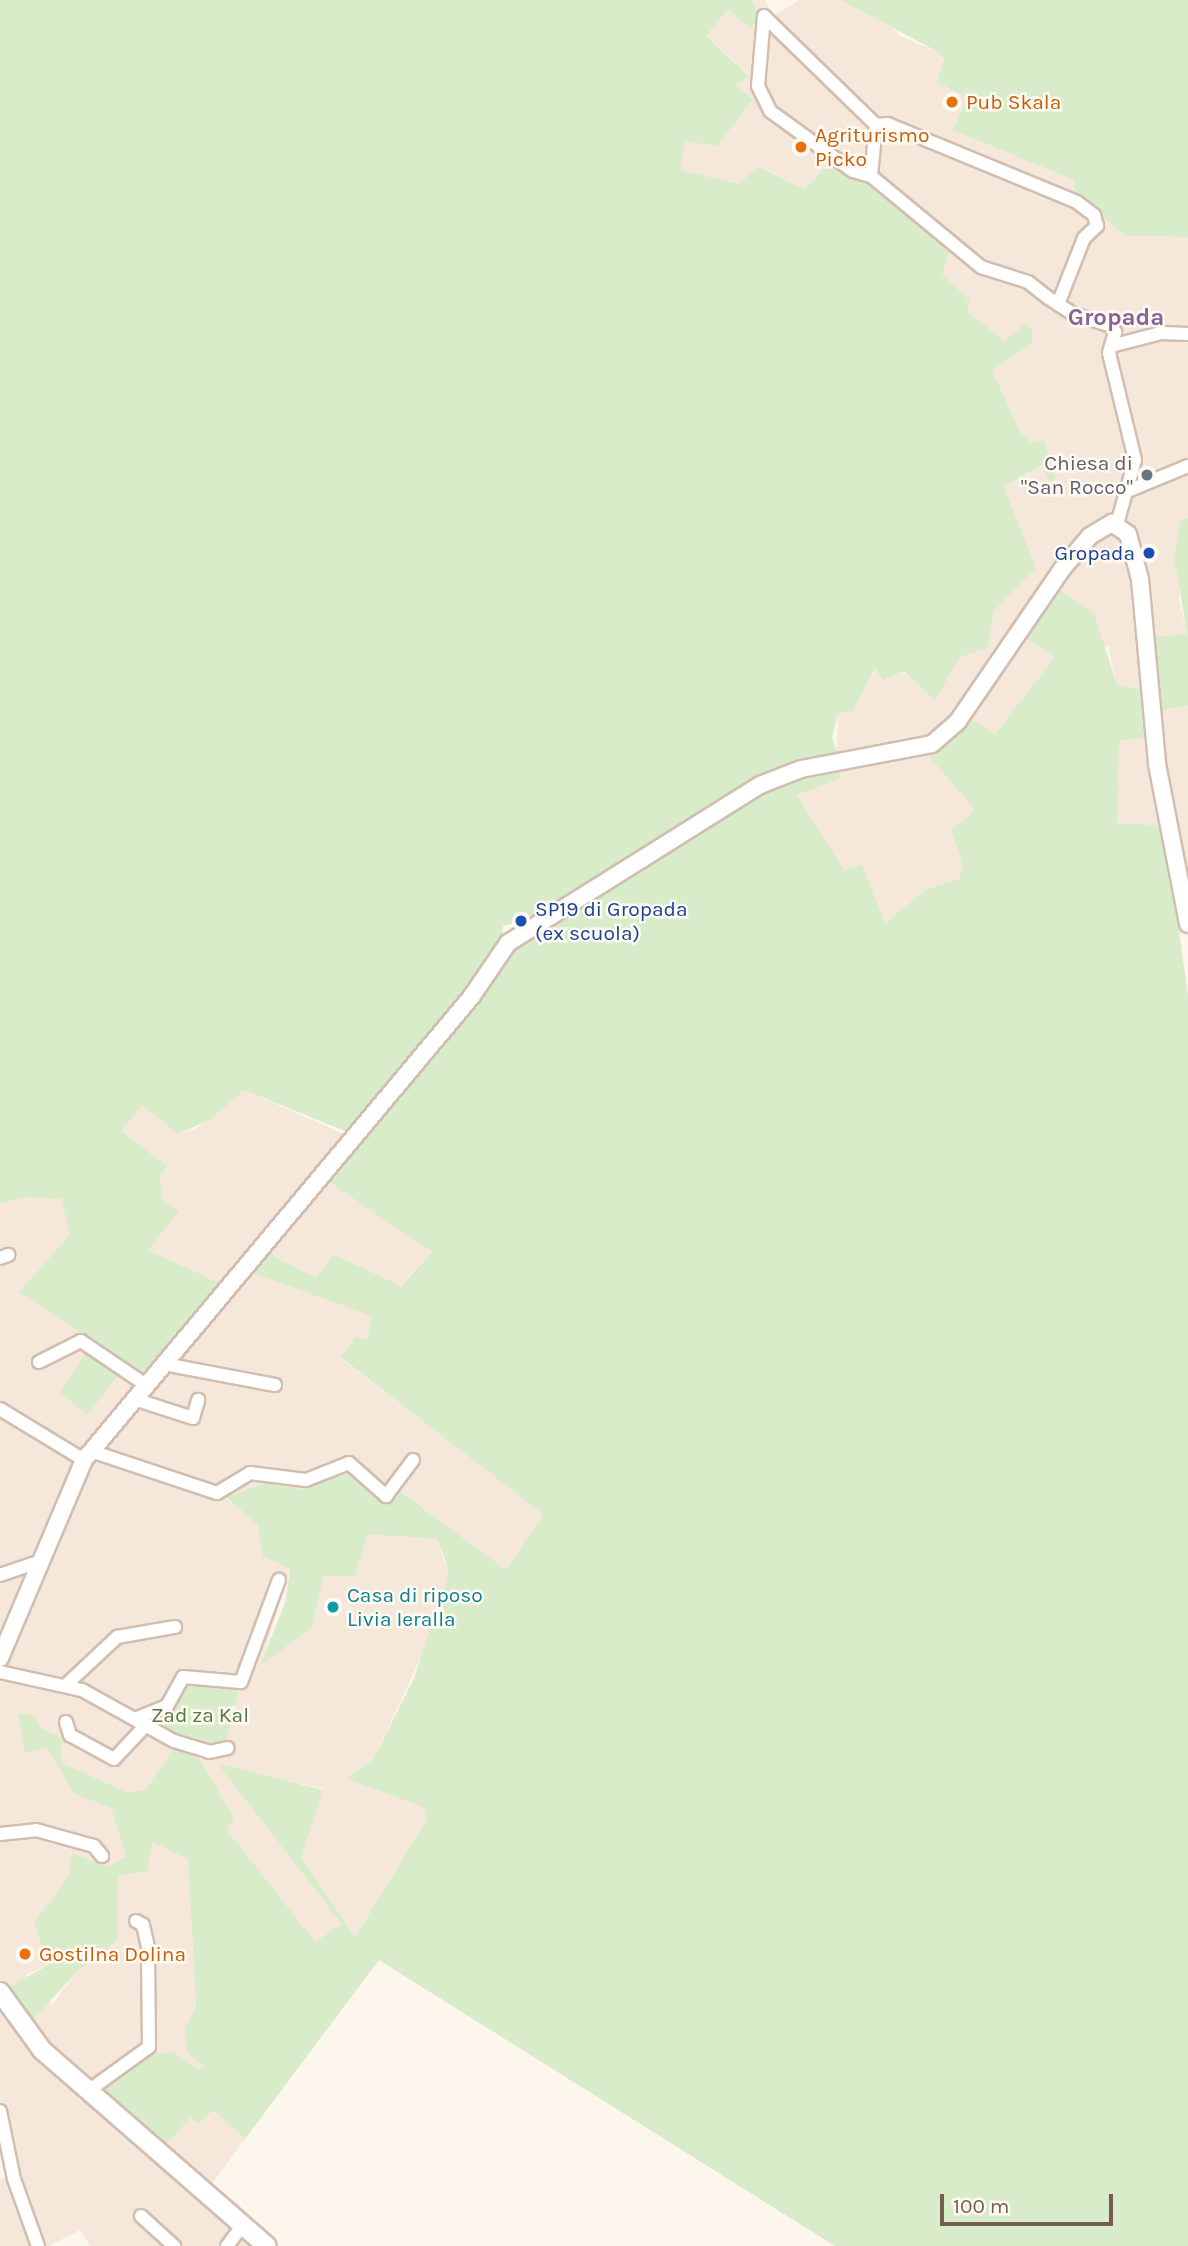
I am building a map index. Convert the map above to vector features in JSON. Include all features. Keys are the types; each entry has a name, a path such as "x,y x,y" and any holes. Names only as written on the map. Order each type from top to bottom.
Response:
{"main road":[{"path":"0,1992 29,2036 88,2091 267,2246"}],"street":[{"path":"0,1658 37,1562 88,1455 517,934 771,780 920,749 947,734 1062,569 1090,536 1117,524 1130,490 1133,439 1111,346 1110,325 1058,304 1028,282 981,267 871,176 853,171 764,104 757,43 764,16 876,125 888,124 1077,202 1094,215 1097,226 1084,238 1058,304"},
{"path":"871,176 876,125"},
{"path":"1111,346 1161,333 1188,334"},
{"path":"1130,490 1188,466"},
{"path":"1117,524 1128,534 1140,579 1157,764 1188,924"},
{"path":"39,1362 81,1341 146,1385"},
{"path":"164,1364 275,1385"},
{"path":"134,1399 193,1418 198,1400"},
{"path":"0,1409 88,1455 218,1493 250,1474 306,1480 349,1463 386,1496 413,1460"},
{"path":"0,1574 37,1562"},
{"path":"66,1722 70,1735 114,1759 141,1721 167,1706 183,1677 241,1682 279,1580"},
{"path":"68,1684 117,1637 175,1627"},
{"path":"0,1672 68,1684 209,1752 228,1748"},
{"path":"0,1834 36,1830 94,1846 102,1856"},
{"path":"88,2091 149,2047 148,1947 143,1925 136,1921"},
{"path":"0,2111 14,2179 38,2246"},
{"path":"141,2216 174,2246"},
{"path":"227,2246 242,2226"}],"shaded area":[{"path":"752,0 765,0 774,16 799,0 841,0 883,17 900,36 938,52 968,98 952,130 1074,180 1084,201 1125,236 1188,237 1188,518 1181,520 1179,599 1187,634 1155,638 1161,711 1188,706 1188,881 1173,883 1117,825 1117,685 1108,646 1055,657 995,734 973,720 927,754 976,810 951,830 963,865 959,879 926,889 885,923 862,865 844,870 797,795 836,768 838,714 853,711 876,667 902,671 935,699 960,657 988,648 994,611 1036,568 1004,486 1043,465 1056,477 1020,432 992,370 1032,343 1005,341 967,311 884,193 829,164 804,189 759,166 739,184 681,170 685,141 753,99 735,85 749,75 706,36 728,9 760,16"},
{"path":"244,1090 358,1140 326,1180 432,1252 400,1286 333,1254 316,1278 267,1252 249,1271 373,1316 367,1341 340,1358 544,1514 506,1571 401,1491 387,1503 354,1471 301,1489 268,1482 226,1498 258,1526 263,1557 290,1569 261,1663 311,1629 324,1576 354,1577 368,1533 437,1539 449,1575 431,1636 373,1760 346,1778 424,1807 427,1819 355,1937 300,1857 323,1789 218,1764 343,1924 315,1943 226,1829 199,1758 173,1750 146,1789 128,1793 61,1762 47,1747 74,1794 111,1808 126,1858 107,1866 72,1853 68,1876 34,1923 48,1965 26,1975 52,2005 77,1972 118,1940 117,1875 151,1842 188,1858 196,2007 185,2028 186,2050 203,2066 197,2069 174,2052 191,2117 214,2109 245,2139 209,2188 279,2246 90,2246 80,2230 49,2246 0,2246 0,2179 6,2177 0,2142 0,1204 24,1197 61,1199 70,1235 148,1250 162,1201 160,1176 167,1166 121,1131 142,1106 178,1134 197,1128"}],"green space":[{"path":"0,0 752,0 760,16 750,29 728,9 706,36 749,76 735,85 753,99 717,146 685,141 681,170 739,184 758,166 804,189 829,164 884,193 949,253 942,274 970,301 967,311 1005,341 1026,323 1032,331 1032,343 992,370 1020,432 1031,443 1044,441 1056,478 1050,483 1042,465 1004,486 1036,568 994,611 988,648 960,657 935,700 903,671 883,680 875,668 853,711 838,714 832,738 838,754 807,760 539,917 503,926 502,941 444,1022 347,1132 244,1090 211,1119 178,1134 142,1106 121,1131 167,1166 160,1176 162,1200 179,1211 148,1250 221,1284 146,1376 19,1292 70,1235 61,1199 24,1197 0,1204"},
{"path":"841,0 1188,0 1188,237 1125,236 1075,193 1074,180 952,130 968,98 937,82 944,60 938,52"},
{"path":"1188,518 1188,706 1160,711 1155,637 1187,634 1174,556 1181,520"},
{"path":"1059,590 1094,614 1117,685 1144,690 1147,738 1119,740 1117,824 1158,825 1168,851 1188,996 1188,2246 835,2246 379,1960 245,2139 214,2110 198,2123 191,2117 162,2149 99,2091 155,2054 174,2052 197,2069 203,2066 186,2050 185,2028 196,2007 188,1859 152,1842 147,1871 118,1876 118,1940 77,1972 28,2025 6,1989 48,1965 34,1923 68,1876 72,1853 107,1866 126,1857 111,1808 74,1794 47,1747 25,1753 18,1713 35,1716 41,1729 61,1737 61,1762 128,1793 146,1789 173,1749 199,1758 234,1818 226,1829 315,1942 342,1924 217,1763 323,1790 301,1857 355,1937 427,1819 423,1807 345,1778 373,1760 414,1678 449,1575 444,1556 437,1539 368,1534 354,1577 324,1576 311,1629 260,1665 285,1603 290,1569 263,1557 258,1526 226,1497 268,1482 301,1489 354,1471 387,1503 400,1491 506,1570 543,1514 340,1357 356,1337 367,1340 372,1316 248,1271 267,1252 316,1278 333,1254 401,1286 432,1252 326,1180 518,943 763,789 836,768 842,778 797,795 844,870 862,865 885,923 926,889 959,879 963,865 951,830 975,810 927,754 973,720 995,734 1055,657 1026,638"},
{"path":"86,1353 118,1375 88,1414 59,1393"},
{"name":"Zad za Kal","path":"183,1677 241,1682 224,1749 174,1741 140,1714 159,1710"}],"place":[{"name":"Pub Skala","path":"952,102"},
{"name":"Agriturismo Picko","path":"801,147"},
{"name":"Chiesa di \"San Rocco\"","path":"1147,475"},
{"name":"Gropada","path":"1149,553"},
{"name":"SP19 di Gropada (ex scuola)","path":"521,921"},
{"name":"Casa di riposo Livia Ieralla","path":"333,1607"},
{"name":"Gostilna Dolina","path":"25,1954"}],"district":[{"name":"Gropada","path":"1116,318"}]}
